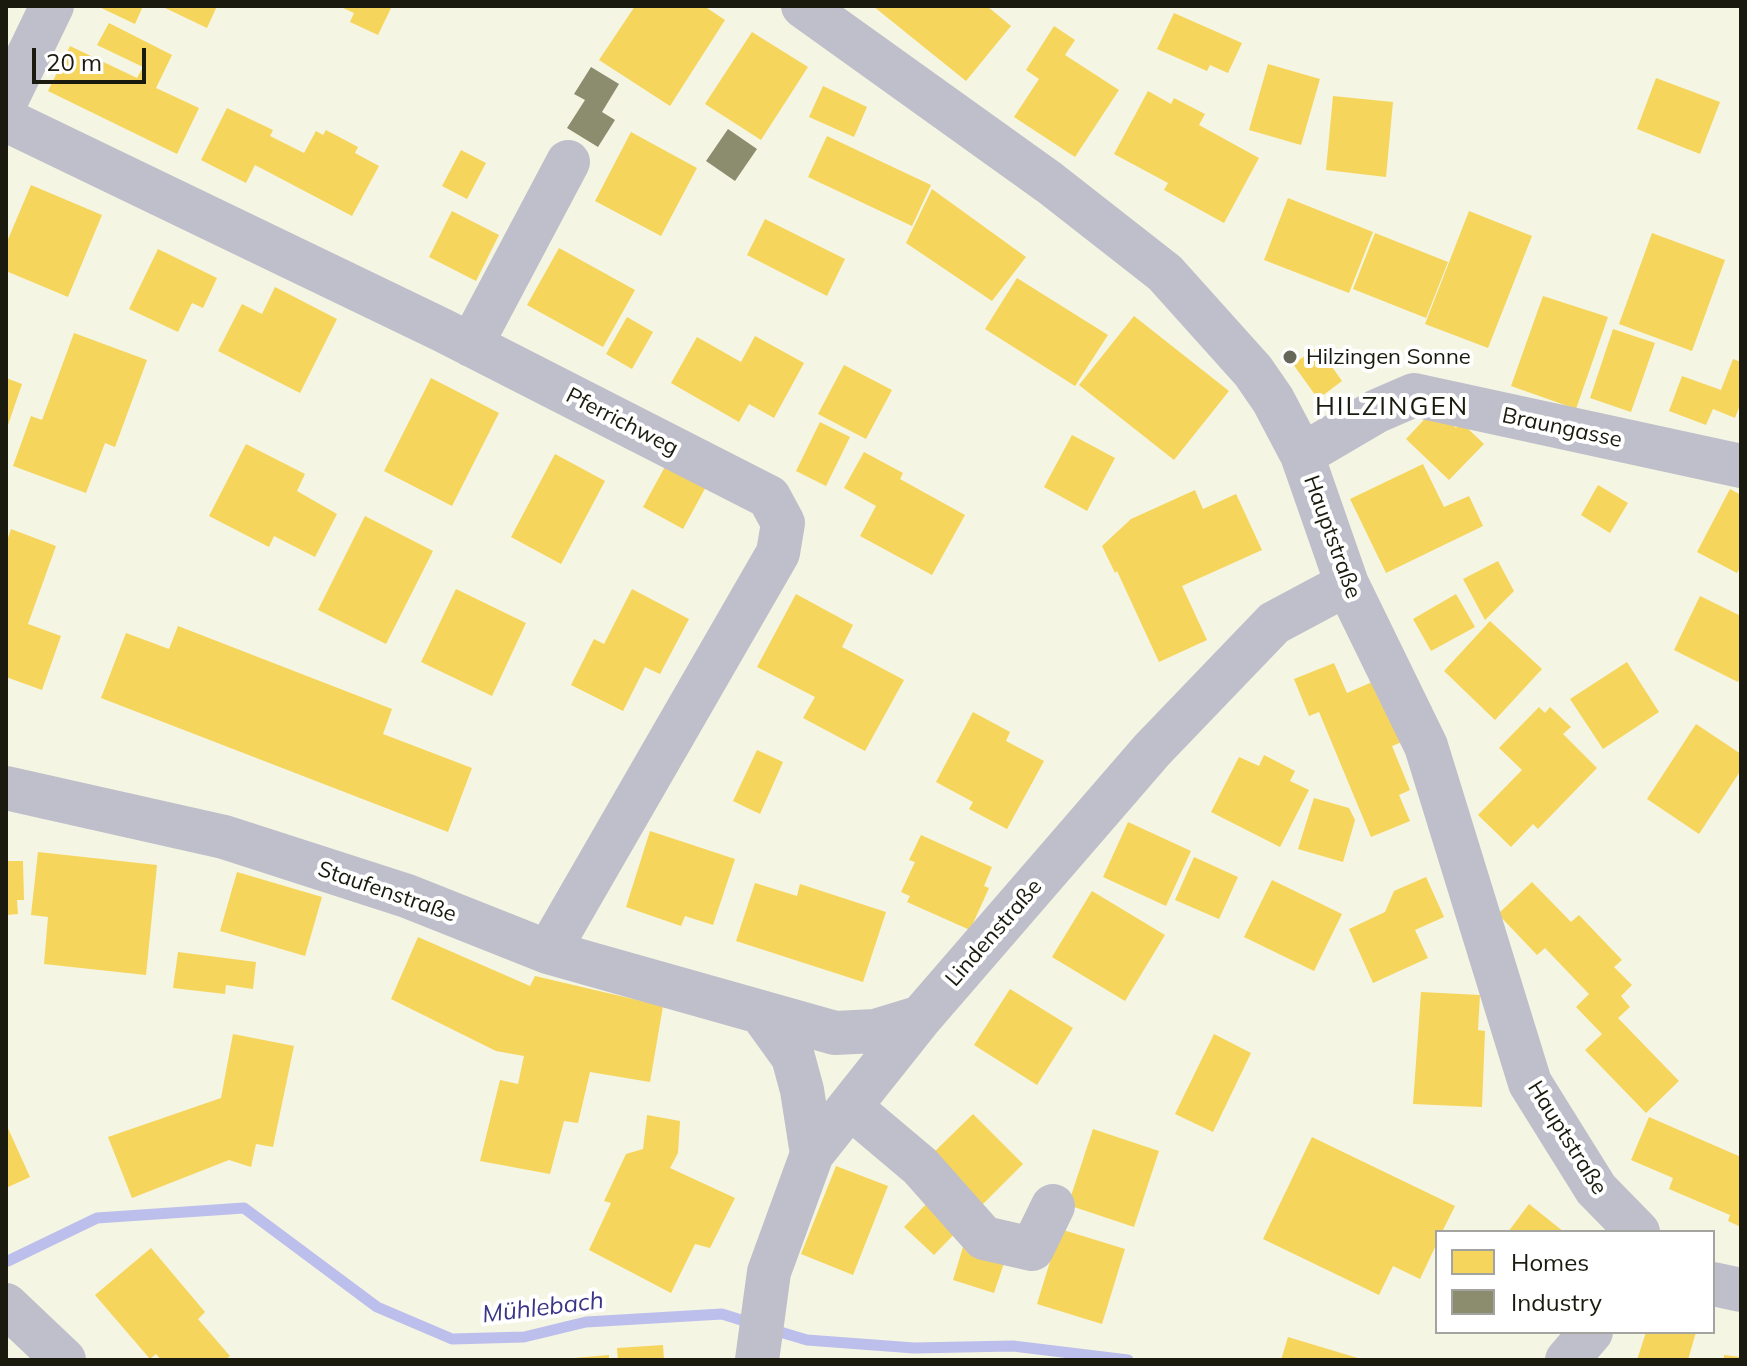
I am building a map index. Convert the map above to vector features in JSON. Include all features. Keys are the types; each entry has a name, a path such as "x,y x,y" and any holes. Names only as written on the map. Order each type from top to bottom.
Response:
{"street":[{"path":"6,101 52,6"},
{"name":"Hauptstraße","path":"803,6 1050,183 1165,273 1253,371 1273,400 1302,455 1347,584 1426,746 1530,1083 1596,1189 1636,1230"},
{"name":"Pferrichweg","path":"6,120 471,345 769,497 783,523 778,553 548,952"},
{"path":"471,345 568,162"},
{"name":"Braungasse","path":"1302,455 1377,411 1414,395 1741,466"},
{"name":"Lindenstraße","path":"757,1360 769,1272 812,1154 921,1017 1152,750 1274,623 1347,584"},
{"name":"Staufenstraße","path":"6,788 224,837 407,896 548,952 835,1033 875,1031 921,1017"},
{"path":"762,1014 793,1057 802,1090 812,1154"},
{"path":"850,1107 920,1166 984,1238 1032,1249 1053,1206"},
{"path":"1715,1284 1741,1290"},
{"path":"6,1306 64,1360"},
{"path":"1567,1360 1589,1334"}],"building: Homes":[{"path":"97,6 143,6 135,24"},
{"path":"161,6 217,6 207,28"},
{"path":"339,6 392,6 378,35 350,22 354,13"},
{"path":"635,6 704,6 725,20 670,106 599,60"},
{"path":"873,6 987,6 1011,26 966,81"},
{"path":"1174,13 1242,43 1228,73 1210,65 1207,71 1157,49"},
{"path":"109,23 172,55 156,88 199,108 177,154 48,91 70,46 137,78 143,67 97,45"},
{"path":"1054,26 1075,40 1065,55 1119,90 1075,157 1014,117 1039,79 1026,70"},
{"path":"752,32 808,67 761,140 705,104"},
{"path":"1268,64 1320,79 1301,145 1249,130"},
{"path":"1656,78 1720,102 1700,154 1637,129"},
{"path":"823,86 867,107 854,137 809,117"},
{"path":"1148,91 1171,104 1174,98 1205,114 1199,125 1259,158 1224,223 1164,190 1168,183 1114,154"},
{"path":"1333,96 1393,102 1386,177 1326,170"},
{"path":"227,108 273,130 270,136 304,153 316,131 323,135 326,130 358,147 355,153 379,166 352,216 255,165 246,183 201,160"},
{"path":"631,132 697,168 661,236 595,201"},
{"path":"827,136 931,185 912,226 808,177"},
{"path":"461,150 486,163 467,199 442,186"},
{"path":"31,185 102,215 68,297 6,271 6,244"},
{"path":"932,189 1026,257 992,301 906,243"},
{"path":"1288,198 1373,232 1349,293 1264,260"},
{"path":"452,211 499,235 476,281 429,257"},
{"path":"1469,211 1532,236 1488,348 1425,324"},
{"path":"765,219 845,259 827,296 747,255"},
{"path":"1375,233 1448,262 1426,318 1353,289"},
{"path":"1652,233 1725,260 1692,351 1619,324"},
{"path":"559,248 635,290 603,347 527,305"},
{"path":"158,249 217,278 203,308 192,303 178,332 129,309"},
{"path":"1017,278 1108,335 1075,386 985,329"},
{"path":"275,287 337,319 300,393 218,351 242,304 262,314"},
{"path":"1543,296 1608,317 1576,409 1511,386"},
{"path":"1134,316 1229,391 1174,460 1079,385"},
{"path":"627,317 653,332 632,369 606,354"},
{"path":"1613,329 1655,343 1631,412 1590,398"},
{"path":"74,333 147,360 115,447 105,443 86,493 13,466 31,416 42,420"},
{"path":"755,336 804,363 774,418 749,404 739,422 671,383 697,337 741,362"},
{"path":"1318,347 1342,381 1318,399 1293,364"},
{"path":"1733,359 1741,362 1741,402 1735,418 1713,409 1706,425 1669,411 1682,376 1721,390"},
{"path":"844,365 892,390 866,439 818,414"},
{"path":"6,378 22,384 7,428 6,428"},
{"path":"431,378 499,413 452,506 384,471"},
{"path":"1435,408 1456,428 1461,422 1484,444 1449,480 1406,439"},
{"path":"820,422 850,437 826,486 796,471"},
{"path":"1072,435 1115,458 1087,511 1044,487"},
{"path":"246,444 305,474 297,491 337,514 315,557 274,536 269,547 209,516"},
{"path":"864,452 903,473 900,479 965,515 932,575 860,536 876,506 844,488"},
{"path":"555,454 605,481 561,564 511,537"},
{"path":"668,461 708,483 683,529 643,507"},
{"path":"1423,464 1444,507 1469,496 1483,526 1386,573 1350,499"},
{"path":"1598,485 1628,503 1610,533 1581,515"},
{"path":"1730,489 1741,495 1741,566 1737,573 1697,552"},
{"path":"1195,490 1203,509 1236,494 1262,550 1182,586 1207,640 1159,662 1117,571 1115,573 1102,546 1131,519"},
{"path":"365,516 433,551 386,644 318,610"},
{"path":"11,529 56,546 28,624 61,636 42,690 6,677 6,544"},
{"path":"1498,561 1514,591 1485,620 1463,579"},
{"path":"456,589 526,623 492,696 421,662"},
{"path":"632,589 689,619 660,674 645,667 623,711 571,685 594,639 604,644"},
{"path":"796,594 853,625 842,647 904,680 865,751 803,718 815,697 757,667"},
{"path":"1456,594 1475,627 1431,651 1413,619"},
{"path":"1700,596 1741,616 1741,676 1738,682 1674,650"},
{"path":"1490,621 1542,669 1495,720 1444,671"},
{"path":"178,626 392,709 383,734 472,768 448,832 101,698 126,633 169,649"},
{"path":"1627,662 1659,712 1603,749 1570,699"},
{"path":"1334,663 1347,693 1377,680 1402,742 1392,746 1410,790 1399,795 1410,821 1371,837 1319,712 1309,716 1294,679"},
{"path":"1539,707 1545,713 1550,707 1571,727 1563,734 1597,768 1538,829 1533,824 1511,847 1478,815 1522,770 1499,748"},
{"path":"973,712 1010,732 1006,741 1044,761 1007,829 969,809 973,802 936,782"},
{"path":"1696,724 1741,754 1741,770 1699,834 1647,799"},
{"path":"757,750 783,762 760,814 733,801"},
{"path":"1264,755 1295,771 1290,781 1309,790 1280,847 1211,812 1239,757 1259,766"},
{"path":"1314,798 1349,808 1355,820 1343,862 1298,849"},
{"path":"1128,822 1191,851 1166,906 1103,877"},
{"path":"650,831 735,859 713,925 685,916 681,926 626,907"},
{"path":"921,835 992,867 984,886 989,888 970,930 907,902 910,896 901,892 915,862 909,860"},
{"path":"38,852 157,865 146,975 44,964 48,917 31,915"},
{"path":"1194,857 1238,877 1219,919 1175,900"},
{"path":"6,861 23,861 24,900 17,900 18,914 6,915"},
{"path":"237,872 322,897 305,956 220,931"},
{"path":"1426,877 1444,917 1415,930 1428,958 1373,983 1349,929 1385,912 1394,891"},
{"path":"1272,880 1342,914 1314,971 1244,937"},
{"path":"1532,882 1571,922 1579,915 1622,960 1614,967 1632,985 1621,996 1630,1007 1618,1018 1679,1081 1646,1113 1585,1050 1602,1034 1576,1007 1589,994 1545,948 1537,955 1498,914"},
{"path":"755,883 797,896 800,884 886,912 863,982 736,941"},
{"path":"1092,891 1165,935 1125,1001 1052,957"},
{"path":"418,937 530,986 535,976 663,1006 650,1082 590,1072 578,1123 564,1121 550,1174 480,1161 500,1080 518,1084 524,1056 496,1051 391,999"},
{"path":"178,952 256,962 253,989 226,985 225,994 173,988"},
{"path":"1010,989 1073,1028 1037,1085 974,1045"},
{"path":"1421,992 1480,995 1478,1030 1485,1031 1482,1107 1413,1104"},
{"path":"233,1034 294,1046 273,1147 256,1144 251,1167 229,1160 132,1198 108,1137 221,1098"},
{"path":"1214,1034 1251,1053 1213,1132 1175,1114"},
{"path":"973,1114 1023,1164 981,1206 930,1156"},
{"path":"647,1115 680,1121 678,1153 670,1168 735,1198 710,1248 695,1244 671,1293 589,1250 611,1203 604,1201 626,1154 643,1149"},
{"path":"1649,1117 1741,1157 1741,1227 1728,1221 1730,1215 1669,1189 1673,1178 1631,1160"},
{"path":"6,1124 30,1177 6,1188"},
{"path":"1093,1129 1159,1151 1134,1227 1068,1205"},
{"path":"1312,1137 1455,1206 1443,1230 1435,1230 1435,1247 1420,1279 1393,1266 1379,1295 1263,1239"},
{"path":"836,1166 888,1186 853,1275 801,1254"},
{"path":"935,1195 965,1223 934,1255 904,1227"},
{"path":"1529,1204 1562,1230 1510,1230"},
{"path":"1060,1229 1125,1249 1102,1324 1037,1304"},
{"path":"963,1247 1005,1260 994,1293 953,1280"},
{"path":"151,1248 205,1312 198,1319 230,1356 225,1360 161,1360 156,1354 150,1359 95,1295"},
{"path":"1645,1334 1695,1334 1688,1360 1637,1360"},
{"path":"1288,1337 1361,1359 1361,1360 1281,1360"},
{"path":"663,1345 664,1360 618,1360 617,1348"},
{"path":"609,1355 609,1360 574,1360 574,1358"},
{"path":"1724,1355 1741,1357 1741,1360 1724,1360"}],"building: Industry":[{"path":"591,67 619,84 602,112 615,120 598,147 567,128 585,100 574,94"},
{"path":"728,129 757,149 735,181 706,161"}],"waterway":[{"name":"Mühlebach","path":"8,1261 97,1218 244,1208 377,1307 452,1339 524,1337 586,1322 722,1314 754,1324"},
{"name":"Mühlebach","path":"770,1329 807,1340 914,1348 1013,1346 1128,1360"}],"place":[{"name":"Hilzingen Sonne","path":"1290,357"}],"district":[{"name":"HILZINGEN","path":"1392,407"}]}
